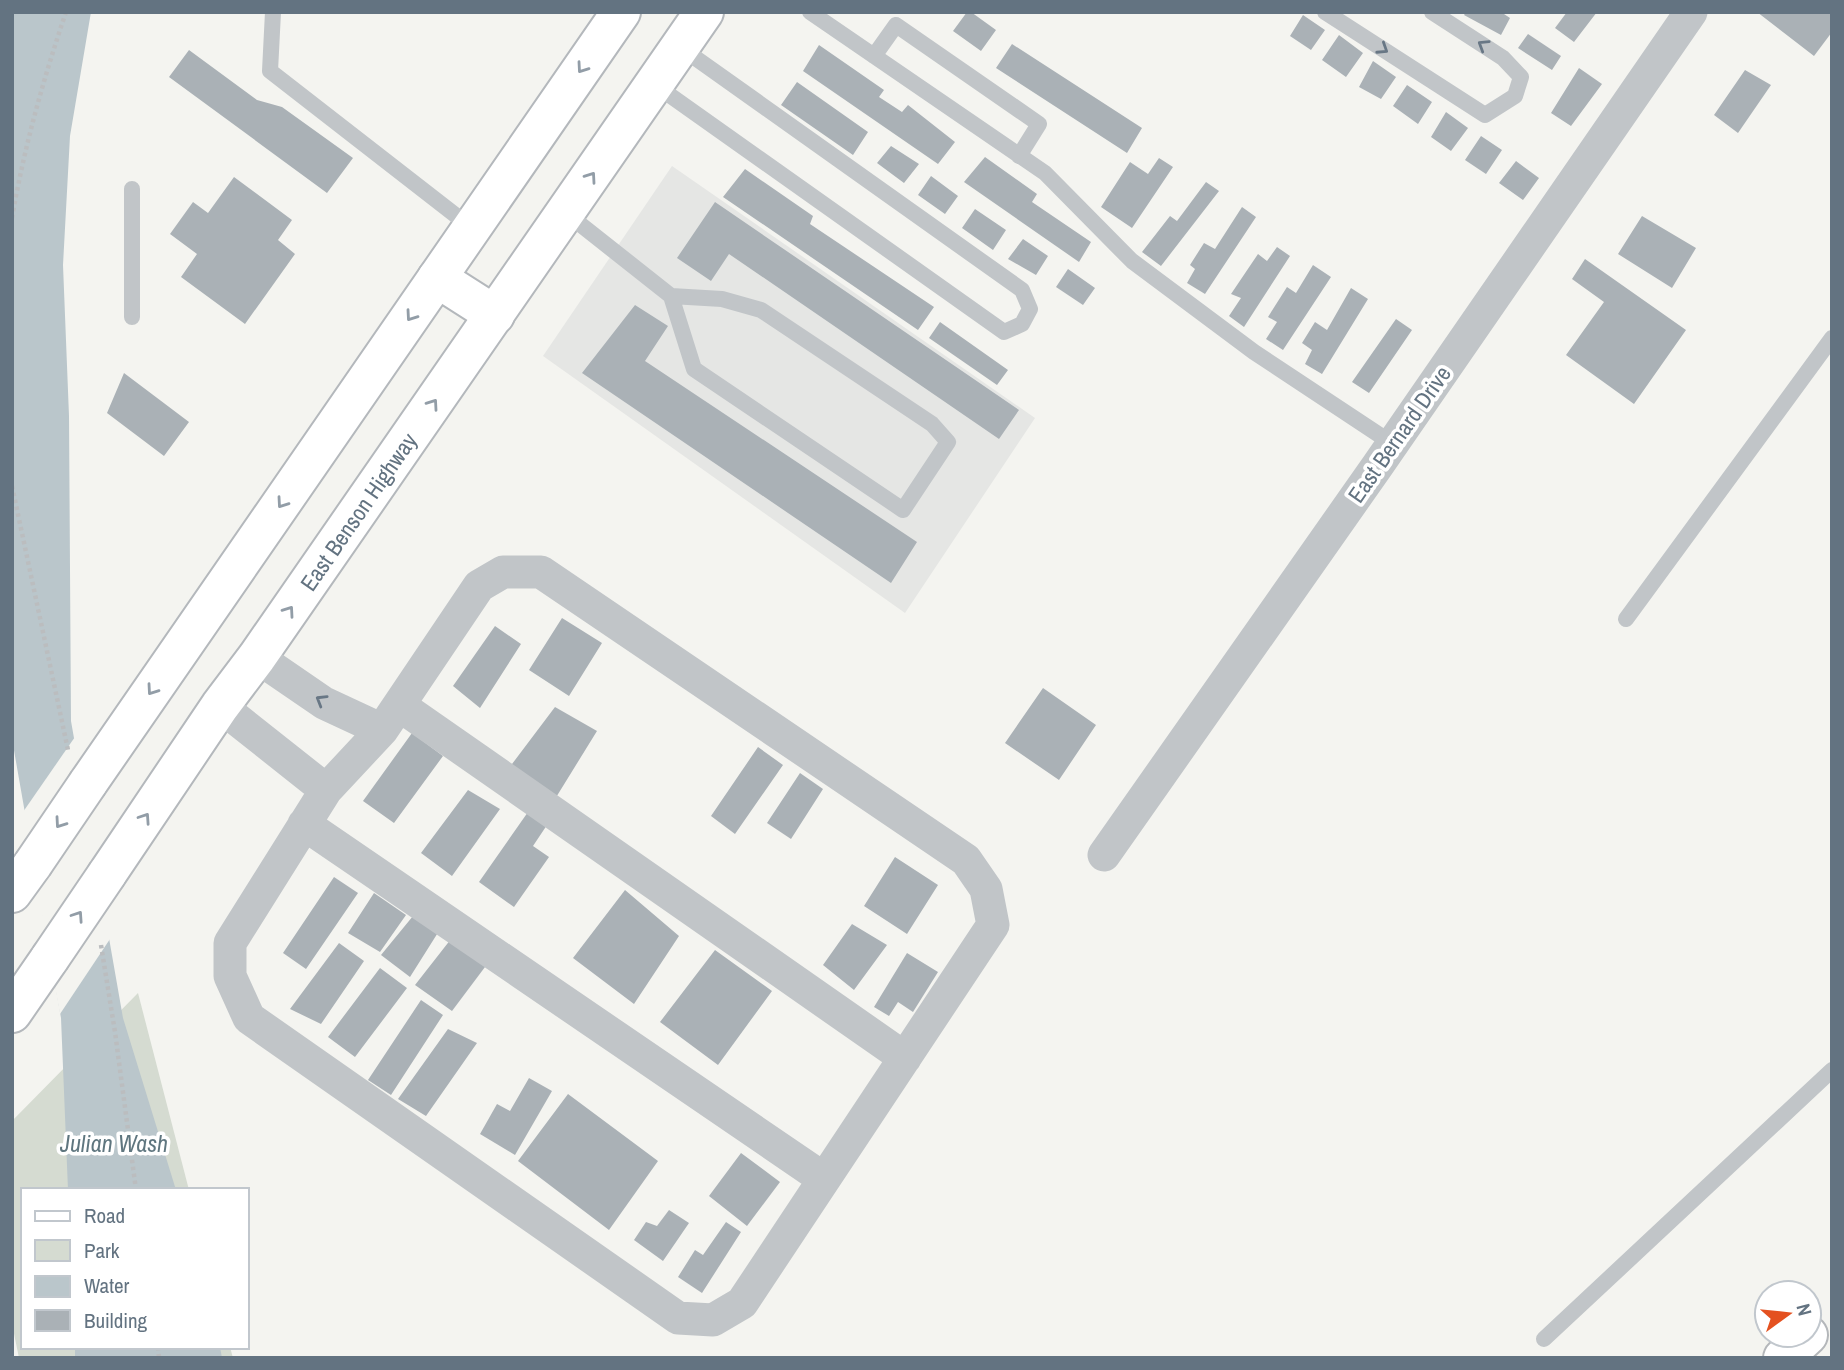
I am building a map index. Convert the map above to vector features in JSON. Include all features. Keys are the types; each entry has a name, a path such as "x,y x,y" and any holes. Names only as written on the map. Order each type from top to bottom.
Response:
{"main road":[{"path":"22,878 621,12"},
{"name":"East Benson Highway","path":"12,1013 220,706 495,316 704,12"},
{"path":"437,278 495,316"}],"street":[{"name":"East Bernard Drive","path":"1104,855 1691,12"},
{"path":"503,572 541,572 966,860 986,889 993,925 742,1303 713,1320 678,1318 249,1018 230,976 230,943 326,790 390,717 479,586 503,572"},
{"path":"257,657 324,703 390,717 905,1058"},
{"path":"220,706 326,790"},
{"path":"304,824 824,1179"}],"lane":[{"path":"273,12 270,71 472,228"},
{"path":"810,12 1045,173 1132,261 1254,352 1392,444"},
{"path":"1325,12 1485,115 1515,96 1521,77 1503,58 1432,12"},
{"path":"874,56 896,25 1039,124 1019,156"},
{"path":"654,84 1004,332 1022,324 1030,309 1022,290 680,47"},
{"path":"132,190 132,317"},
{"path":"566,213 671,296 694,369 903,510 948,442 932,424 761,310 722,299 671,296"},
{"path":"1626,619 1832,338"},
{"path":"1544,1339 1832,1070"}],"path":[{"path":"12,218 28,142 66,12"}],"shaded area":[{"path":"672,166 1035,418 905,613 543,356"}],"green space":[{"path":"138,993 188,1188 21,1188 21,1349 231,1349 233,1358 19,1358 12,1324 12,1121"}],"water":[{"name":"Julian Wash","path":"12,12 91,12 70,136 63,265 69,416 71,721 123,1018 175,1188 68,1188 61,1018 12,739"},
{"path":"75,1349 220,1349 222,1358 75,1358"}],"pier":[{"path":"77,734 112,936 60,1014 23,812"}],"building":[{"path":"967,12 971,12 996,30 981,51 953,31"},
{"path":"1466,12 1501,12 1510,18 1501,35 1464,15"},
{"path":"1567,12 1597,12 1574,42 1555,28"},
{"path":"1757,12 1832,12 1832,32 1814,56"},
{"path":"1303,15 1325,30 1311,50 1290,36"},
{"path":"1528,34 1561,56 1552,70 1518,48"},
{"path":"1339,35 1363,53 1346,77 1322,60"},
{"path":"1012,44 1142,128 1127,153 996,68"},
{"path":"819,45 884,90 879,97 902,112 908,105 955,142 938,164 803,71"},
{"path":"189,50 257,100 282,107 353,158 327,193 169,77"},
{"path":"1373,61 1396,77 1381,99 1359,87"},
{"path":"1579,68 1602,84 1571,126 1551,113"},
{"path":"1745,70 1771,85 1738,133 1714,115"},
{"path":"797,82 868,132 853,155 781,105"},
{"path":"1407,85 1432,102 1418,124 1393,106"},
{"path":"1446,112 1468,128 1451,151 1431,137"},
{"path":"1481,136 1502,150 1486,174 1465,160"},
{"path":"891,146 919,164 904,183 877,163"},
{"path":"985,157 1037,194 1032,202 1091,242 1079,262 964,182"},
{"path":"1159,158 1173,167 1132,228 1101,207 1130,162 1148,174"},
{"path":"1516,161 1539,178 1523,200 1499,183"},
{"path":"745,169 813,216 810,224 934,307 918,330 723,197"},
{"path":"931,176 958,196 945,214 918,195"},
{"path":"234,177 292,220 278,240 295,254 245,324 181,277 197,254 170,234 193,202 208,213"},
{"path":"1206,182 1219,191 1161,266 1142,252 1170,216 1177,221"},
{"path":"715,202 1019,410 999,439 729,254 711,281 677,258"},
{"path":"1242,207 1256,217 1205,294 1187,283 1195,269 1190,265 1204,243 1215,249"},
{"path":"975,209 1006,230 993,250 962,228"},
{"path":"1642,216 1696,248 1672,288 1618,254"},
{"path":"1023,239 1048,256 1036,275 1008,259"},
{"path":"1277,247 1290,256 1244,327 1229,316 1241,298 1231,294 1258,254 1267,261"},
{"path":"1585,259 1686,330 1634,404 1566,355 1604,302 1572,279"},
{"path":"1313,265 1331,277 1283,350 1266,339 1277,322 1268,317 1287,287 1296,293"},
{"path":"1068,269 1095,288 1083,305 1056,287"},
{"path":"1351,288 1368,299 1322,374 1305,364 1312,350 1302,343 1315,322 1327,330"},
{"path":"635,305 668,326 645,361 917,542 891,583 582,373"},
{"path":"1396,319 1412,330 1369,393 1352,382"},
{"path":"940,322 1008,370 997,385 929,338"},
{"path":"124,373 189,422 164,456 107,413"},
{"path":"562,618 602,643 569,696 529,670"},
{"path":"495,626 521,644 480,708 453,686"},
{"path":"1043,688 1096,725 1059,780 1005,743"},
{"path":"555,707 597,731 555,799 509,768"},
{"path":"412,733 443,756 394,823 363,801"},
{"path":"758,747 783,765 735,834 711,816"},
{"path":"800,773 823,789 791,839 767,823"},
{"path":"468,790 500,809 452,876 421,853"},
{"path":"528,812 547,825 533,846 549,857 514,907 479,882"},
{"path":"895,857 938,885 907,934 864,906"},
{"path":"334,877 358,893 306,969 283,953"},
{"path":"625,890 679,936 634,1004 573,958"},
{"path":"374,893 406,915 380,952 348,933"},
{"path":"413,916 439,931 410,977 381,955"},
{"path":"852,924 887,945 854,990 823,965"},
{"path":"451,939 488,963 452,1011 415,985"},
{"path":"339,943 364,961 321,1024 290,1009"},
{"path":"715,950 772,991 718,1065 660,1022"},
{"path":"907,953 938,972 913,1012 898,1002 889,1016 874,1007"},
{"path":"380,968 407,988 355,1057 328,1037"},
{"path":"421,1000 443,1015 391,1095 368,1080"},
{"path":"448,1029 477,1043 426,1116 398,1099"},
{"path":"529,1078 552,1091 515,1155 480,1134 497,1104 510,1111"},
{"path":"568,1094 658,1161 609,1230 518,1161"},
{"path":"741,1153 780,1182 747,1226 709,1196"},
{"path":"669,1210 689,1223 663,1261 634,1240 646,1222 657,1226"},
{"path":"726,1222 741,1232 702,1293 678,1277 695,1250 703,1255"}]}
